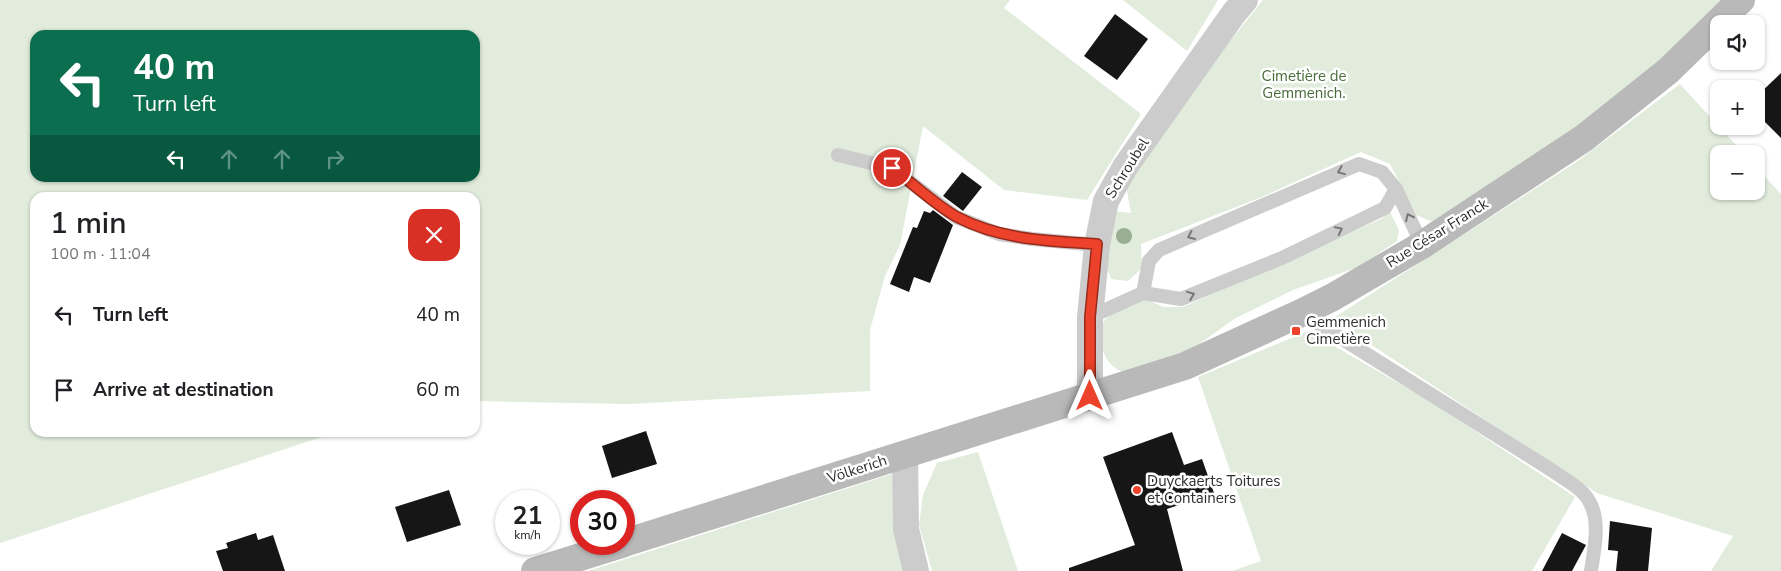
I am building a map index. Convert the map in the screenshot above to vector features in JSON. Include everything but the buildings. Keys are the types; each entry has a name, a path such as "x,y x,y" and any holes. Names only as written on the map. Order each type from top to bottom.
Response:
{"main road":[{"name":"Rue César Franck","path":"1090,396 1185,366 1301,313 1422,245 1584,138 1668,71 1741,0"},
{"name":"Völkerich","path":"635,539 1090,396"},
{"name":"Völkerich","path":"535,571 585,555"}],"street":[{"name":"Schroubel","path":"1090,396 1090,317 1097,244 1106,202 1124,167 1234,12 1246,0"},
{"path":"905,454 906,529 916,571"}],"lane":[{"path":"838,155 892,168 956,217 999,234 1032,239 1097,244"},
{"path":"1143,293 1149,261 1159,250 1359,164 1382,172 1396,189 1422,245"},
{"path":"1090,317 1143,293 1181,299 1264,266 1385,208 1396,189"},
{"path":"1301,313 1553,471 1578,489 1589,501 1594,515 1594,548 1591,571"}],"green space":[{"path":"0,0 1010,0 1004,8 1141,114 1087,200 1004,190 923,126 900,245 885,276 870,330 870,391 629,404 480,401 480,192 30,192 30,437 322,437 0,543"},
{"path":"1123,0 1218,0 1187,51"},
{"name":"Cimetière de Gemmenich.","path":"1263,0 1724,0 1638,81 1580,126 1433,222 1416,215 1390,164 1361,152 1262,197 1141,244 1142,268 1128,281 1111,279 1105,262 1112,211 1131,213 1126,186 1211,65"},
{"path":"1680,84 1710,117 1710,135 1727,135 1736,145 1710,145 1710,200 1765,200 1765,177 1781,194 1781,571 1711,571 1733,536 1597,493 1332,319 1575,163"},
{"path":"1390,212 1399,230 1397,241 1358,267 1293,290 1234,319 1194,348 1125,373 1114,367 1106,358 1102,346 1102,328 1104,321 1117,311 1146,299 1163,307 1183,307 1381,219"},
{"path":"1308,331 1428,400 1575,497 1532,571 1232,571 1261,561 1198,377"},
{"path":"978,452 1018,571 932,571 919,525 923,495 937,463"},
{"path":"892,474 901,545 909,571 588,571"}],"place":[{"name":"Gemmenich Cimetière","path":"1296,331"},
{"name":"Duyckaerts Toitures et Containers","path":"1137,490"}],"route":[{"path":"892,168 956,217 999,234 1032,239 1097,244 1090,317 1090,396"}]}
